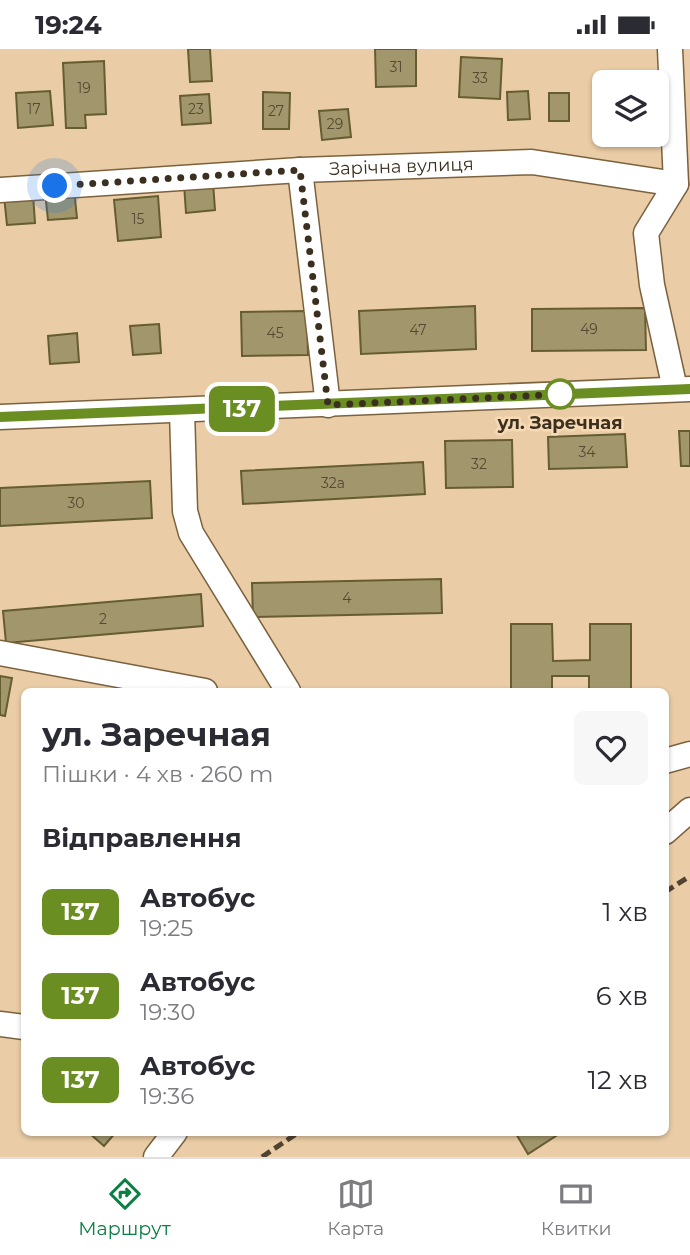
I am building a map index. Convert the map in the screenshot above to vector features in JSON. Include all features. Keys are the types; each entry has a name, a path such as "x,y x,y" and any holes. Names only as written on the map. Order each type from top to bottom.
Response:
{"street":[{"path":"0,417 682,389 652,285 646,233 676,184 670,49"},
{"name":"Зарічна вулиця","path":"0,190 300,170 532,162 676,184"},
{"path":"300,170 328,405"},
{"path":"182,411 185,512 191,533 286,688"},
{"path":"0,653 189,688"},
{"path":"669,760 690,754"},
{"path":"669,828 690,810"},
{"path":"0,1024 21,1027"}],"building":[{"path":"188,49 210,49 212,81 190,82"},
{"path":"375,49 416,49 416,86 376,87"},
{"path":"461,57 502,59 500,99 459,97"},
{"path":"104,61 106,114 85,115 86,128 66,128 63,63"},
{"path":"50,91 53,125 18,128 16,93"},
{"path":"528,91 530,119 508,120 507,92"},
{"path":"263,92 290,93 289,129 263,129"},
{"path":"549,93 569,93 569,121 549,121"},
{"path":"209,94 211,123 182,125 180,96"},
{"path":"348,109 351,137 322,140 319,111"},
{"path":"213,182 215,210 186,213 184,184"},
{"path":"74,189 77,218 48,220 45,192"},
{"path":"33,194 35,223 7,225 4,196"},
{"path":"158,196 161,237 118,241 114,200"},
{"path":"475,306 476,349 361,354 359,311"},
{"path":"645,308 646,350 532,351 532,309"},
{"path":"307,311 308,355 242,356 241,312"},
{"path":"159,324 161,353 133,355 130,326"},
{"path":"77,333 79,362 50,364 48,336"},
{"path":"679,431 690,431 690,466 681,466"},
{"path":"625,434 627,467 549,469 548,437"},
{"path":"512,440 513,487 446,488 445,441"},
{"path":"423,462 425,494 243,504 241,471"},
{"path":"150,481 152,518 0,526 0,488"},
{"path":"441,579 442,613 253,617 252,583"},
{"path":"201,594 203,626 6,643 3,611"},
{"path":"511,624 552,624 553,661 590,660 590,624 631,624 631,688 589,688 589,676 552,676 552,688 511,688"},
{"path":"0,676 12,678 5,716 0,715"},
{"path":"93,1136 113,1136 104,1146"},
{"path":"517,1136 556,1136 528,1154"}],"railway":[{"path":"669,889 690,876"},
{"path":"262,1157 293,1136"}],"bus line":[{"name":"137","path":"0,417 690,389"}],"place":[{"name":"ул. Заречная","path":"560,394"}],"route":[{"path":"55,186 300,170 328,405 568,394 560,394"}]}
